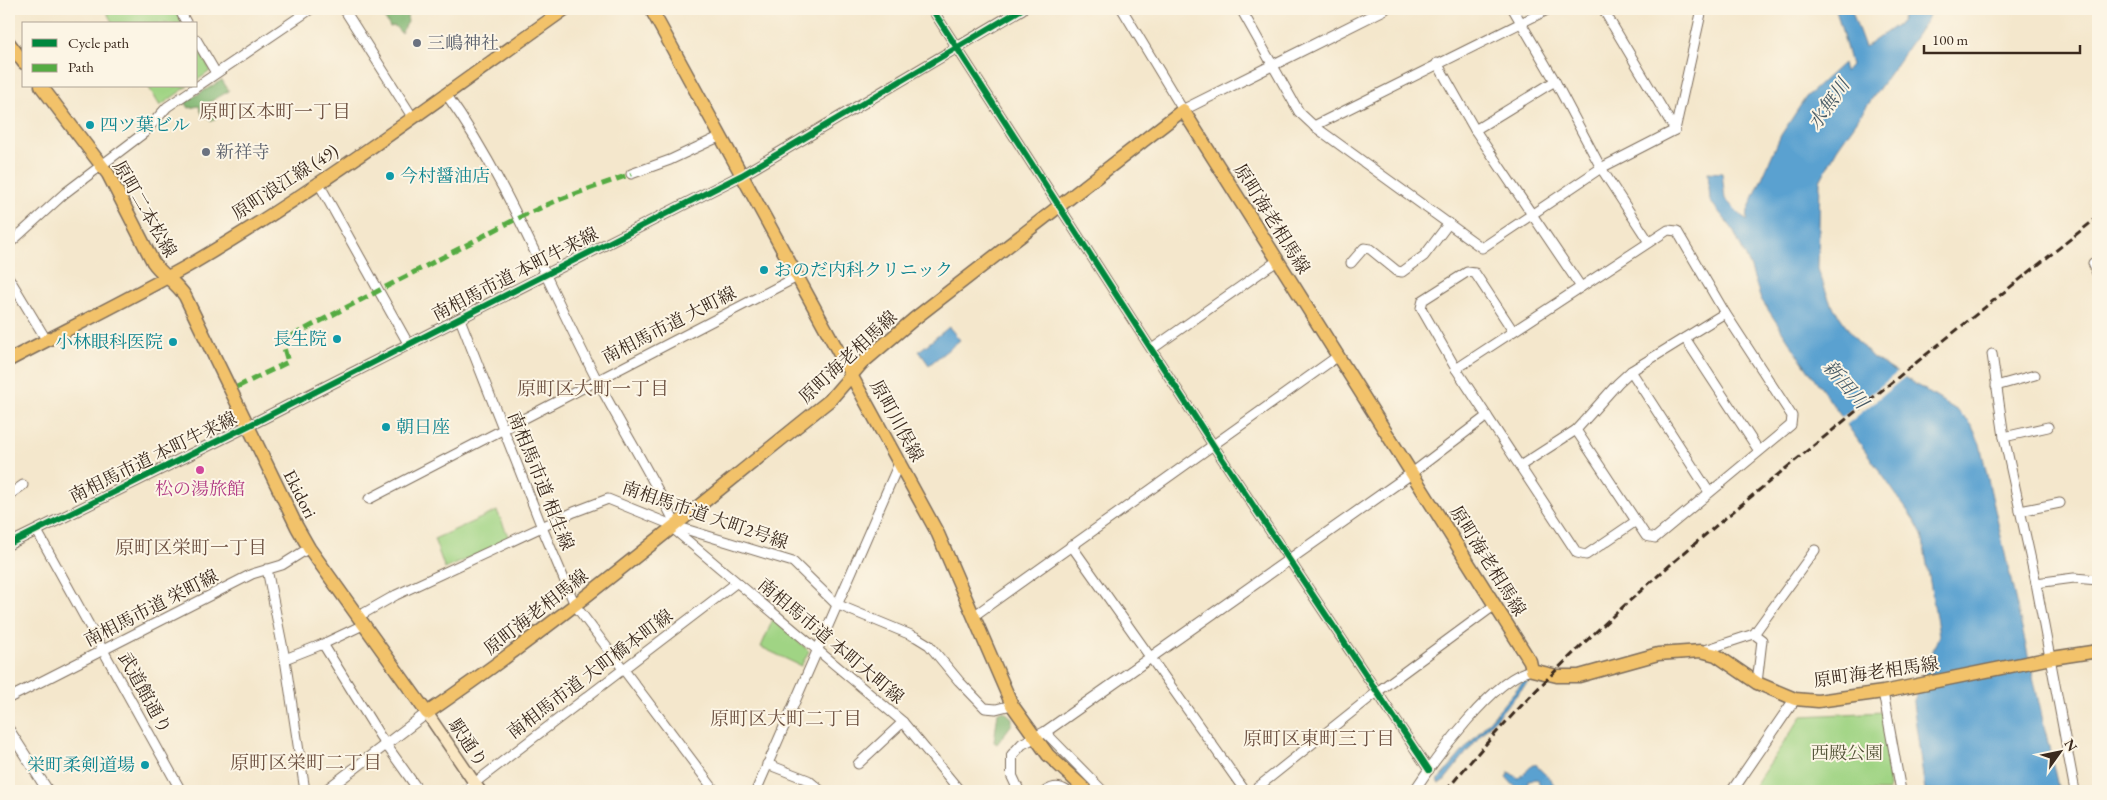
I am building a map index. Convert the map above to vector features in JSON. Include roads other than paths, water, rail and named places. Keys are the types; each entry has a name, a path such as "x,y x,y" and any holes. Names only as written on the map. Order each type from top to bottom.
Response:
{"main road":[{"name":"原町浪江線 (49)","path":"9,360 199,259 413,118 565,9"},
{"name":"原町川俣線","path":"651,9 851,376 900,461 938,534 1012,706 1040,735 1046,752 1087,791"},
{"path":"9,43 22,60"},
{"name":"原町二本松線","path":"42,88 114,185 153,262 167,276"},
{"name":"原町海老相馬線","path":"427,713 488,671 575,605 830,400 862,364 914,319 1182,110 1530,660 1532,670 1557,676 1579,676 1658,654 1701,651 1716,656 1757,683 1795,699 1818,701 1886,692 2098,651"},
{"name":"Ekidori","path":"167,276 185,296 286,506 309,548 427,713"},
{"name":"駅通り","path":"427,713 477,787"}],"street":[{"path":"179,9 186,22"},
{"path":"198,86 311,9"},
{"path":"344,9 413,118"},
{"path":"932,9 1213,445 1429,770"},
{"name":"南相馬市道 本町牛来線","path":"9,544 248,427 742,175 1022,9"},
{"path":"1122,9 1182,110 1385,9"},
{"path":"1241,9 1299,112 1314,126 1482,248 1601,168 1675,130"},
{"path":"1513,9 1555,81 1601,168 1649,242"},
{"path":"1314,126 1437,63 1549,9"},
{"path":"1603,9 1675,130"},
{"path":"1675,130 1702,9"},
{"path":"198,42 216,74"},
{"path":"1437,63 1476,130 1580,287"},
{"path":"1476,130 1555,81"},
{"path":"9,244 100,166 144,133 167,108 196,88"},
{"name":"南相馬市道 本町大町線","path":"446,94 488,162 597,380 676,531 903,722 960,791"},
{"path":"631,174 670,160 721,136"},
{"path":"318,182 409,345"},
{"path":"1351,263 1364,248 1370,249 1397,271 1402,272 1424,256 1449,223"},
{"path":"1456,369 1668,230 1677,231 1725,313 1792,416 1791,425 1655,538 1646,536 1576,430"},
{"path":"1152,349 1277,261"},
{"path":"2092,262 2098,276"},
{"path":"1513,331 1475,273 1467,272 1423,300 1421,308 1456,369 1577,553 1586,555 1636,521"},
{"name":"南相馬市道 大町線","path":"369,499 433,464 498,434 502,429 797,277"},
{"path":"9,278 47,340"},
{"path":"1520,466 1576,430 1618,382 1631,371 1725,313"},
{"name":"南相馬市道 相生線","path":"460,319 502,429 575,605 715,791"},
{"path":"1685,338 1759,452"},
{"path":"1992,354 2004,437 2036,583 2075,791"},
{"path":"974,615 1338,356"},
{"path":"1631,371 1709,492"},
{"path":"1996,386 2035,375"},
{"path":"1019,791 1012,776 1012,755 1022,744 1040,735 1412,473 1487,416"},
{"path":"2004,437 2048,427"},
{"path":"756,791 900,461"},
{"path":"9,495 23,486"},
{"name":"南相馬市道 大町2号線","path":"285,659 322,644 362,620 396,596 608,499 674,524 792,562 836,604 916,637 929,645 985,708 996,709 1012,706"},
{"path":"2020,511 2060,503"},
{"name":"武道館通り","path":"37,531 181,791"},
{"path":"1071,545 1246,791"},
{"name":"南相馬市道 栄町線","path":"9,698 215,592 282,565 309,548"},
{"path":"1701,651 1754,634 1815,550"},
{"path":"268,570 285,659 305,791"},
{"path":"2036,583 2074,578 2098,580"},
{"name":"南相馬市道 大町橋本町線","path":"464,791 477,787 623,670 736,583"},
{"path":"1253,791 1377,692 1495,605"},
{"path":"1754,634 1762,640 1757,683"},
{"path":"322,644 386,743 420,791"},
{"path":"1414,791 1429,770 1494,692 1522,671 1532,670"},
{"path":"1886,692 1901,791"},
{"path":"1732,791 1795,699"},
{"path":"325,791 427,713"},
{"path":"858,764 903,722"},
{"path":"9,730 48,791"},
{"path":"1040,735 1104,791"},
{"path":"767,764 808,780 821,791"},
{"path":"1046,791 1053,787 1061,787 1067,791"}],"water":[{"path":"1836,9 1851,9 1865,47 1901,22 1906,9 1931,9 1927,20 1837,149 1820,181 1818,269 1830,302 1853,336 1872,357 1958,411 1971,424 1980,444 2059,791 1925,791 1913,703 1939,635 1922,535 1914,520 1800,358 1761,299 1750,266 1732,228 1710,201 1708,172 1722,173 1725,199 1747,221 1748,210 1781,135 1806,97 1843,63 1845,72 1851,65"},
{"path":"949,327 960,340 929,365 919,351"},
{"path":"1528,676 1531,679 1482,733 1443,782 1439,783 1438,780"},
{"path":"1536,764 1554,786 1540,788 1538,779 1528,780 1527,789 1518,790 1506,777 1509,772 1518,778"}],"railway":[{"path":"1446,791 1485,745 1567,659 1654,579 1791,464 2098,217"}],"place":[{"name":"三嶋神社","path":"417,43"},
{"name":"四ツ葉ビル","path":"90,125"},
{"name":"新祥寺","path":"206,152"},
{"name":"今村醤油店","path":"390,176"},
{"name":"おのだ内科クリニック","path":"764,270"},
{"name":"長生院","path":"337,339"},
{"name":"小林眼科医院","path":"173,342"},
{"name":"朝日座","path":"386,427"},
{"name":"松の湯旅館","path":"200,470"},
{"name":"栄町柔剣道場","path":"145,765"}],"district":[{"name":"原町区本町一丁目","path":"275,111"},
{"name":"原町区大町一丁目","path":"593,388"},
{"name":"原町区栄町一丁目","path":"191,547"},
{"name":"原町区大町二丁目","path":"786,718"},
{"name":"原町区東町三丁目","path":"1319,738"},
{"name":"原町区栄町二丁目","path":"306,762"}],"water label":[{"name":"水無川","path":"1828,104"},
{"name":"新田川","path":"1846,384"}],"park label":[{"name":"西殿公園","path":"1847,753"}]}
